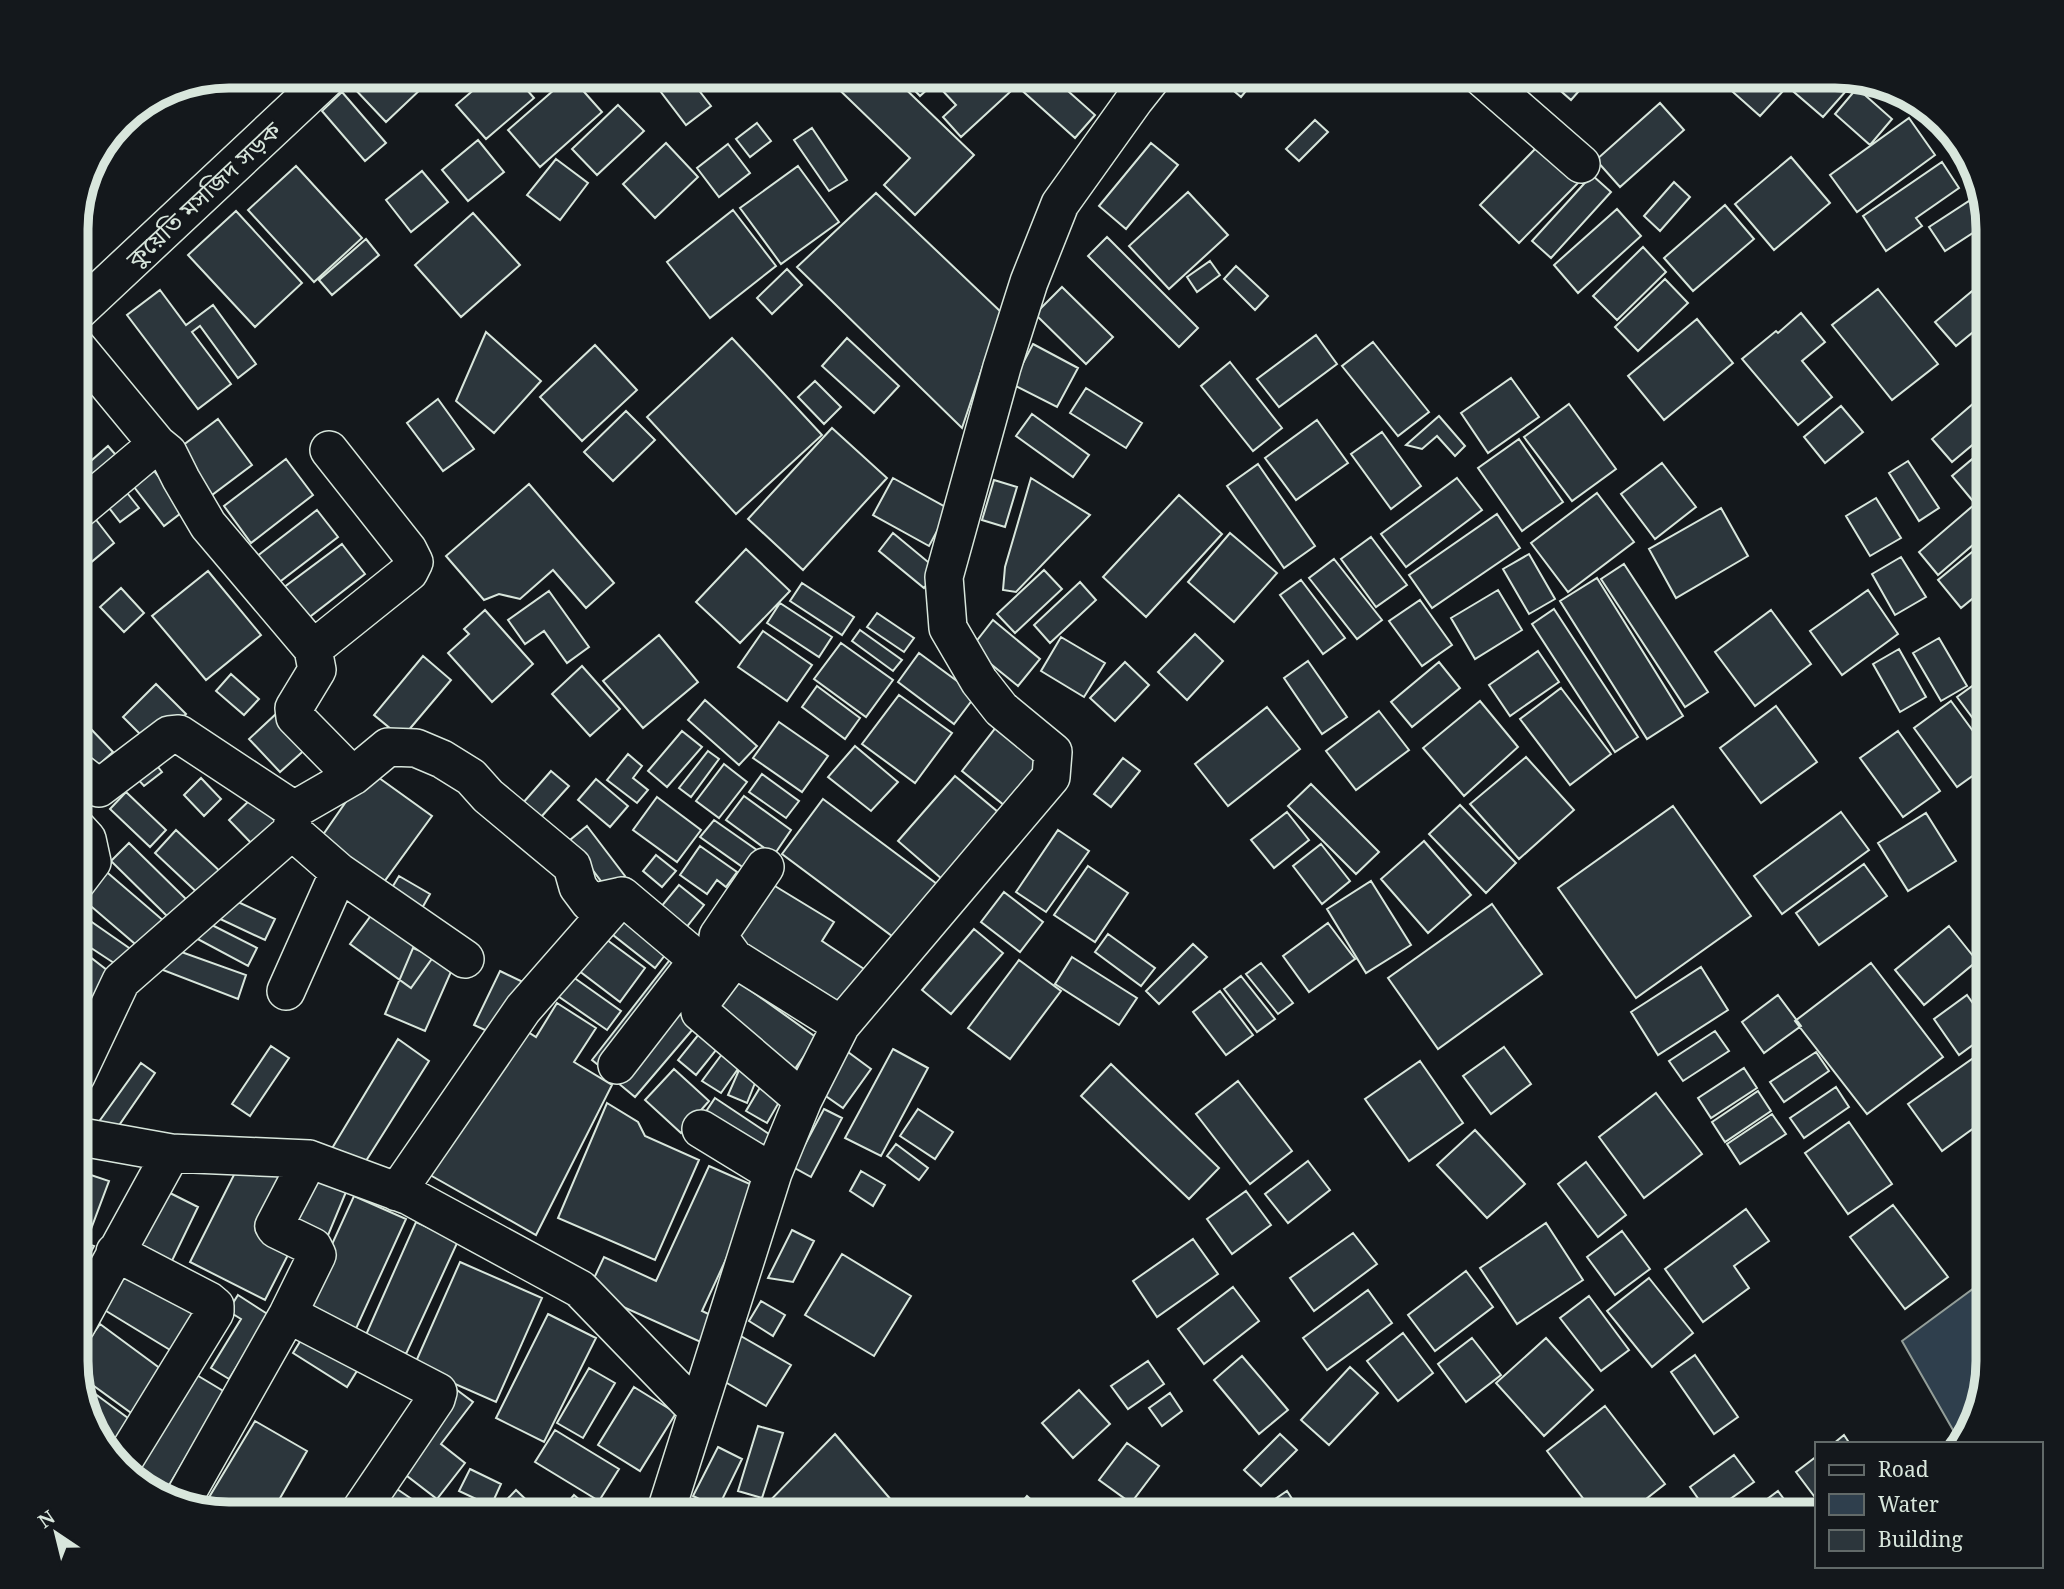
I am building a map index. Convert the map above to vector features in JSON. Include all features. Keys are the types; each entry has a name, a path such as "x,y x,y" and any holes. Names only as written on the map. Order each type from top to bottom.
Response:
{"street":[{"name":"কুয়েতি মসজিদ সড়ক","path":"88,302 316,88"},
{"path":"669,1502 772,1173 803,1100 841,1024 1051,777 1053,752 1001,709 979,681 948,628 944,577 1006,354 1029,282 1060,204 1144,88"},
{"path":"1494,88 1581,164"},
{"path":"88,361 157,444 168,453 208,525 313,649 317,670 294,708 295,717 353,776"},
{"path":"88,502 157,444"},
{"path":"313,649 409,572 414,562 408,550 329,450"},
{"path":"88,779 99,788 169,735 179,734 293,821 340,872 465,959"},
{"path":"88,1051 121,981 293,821 388,747 416,748 442,759 471,777 488,796 572,866 578,887 590,903 622,896 841,1024"},
{"path":"88,844 92,862 88,867"},
{"path":"765,867 717,951 699,1012 803,1100"},
{"path":"286,991 340,872"},
{"path":"397,1192 523,1009 622,896"},
{"path":"617,1065 717,951"},
{"path":"701,1129 772,1173"},
{"path":"88,1138 171,1153 309,1159 409,1195 580,1289 696,1409"},
{"path":"88,1303 171,1153"},
{"path":"186,1495 288,1314 317,1255 313,1247 274,1226 309,1159"},
{"path":"115,1252 215,1306 215,1312 126,1457"},
{"path":"288,1314 438,1392 374,1502"}],"water":[{"path":"1976,1287 1974,1388 1966,1414 1956,1434 1902,1341"}],"building":[{"path":"354,88 422,88 386,122"},
{"path":"476,88 525,88 534,98 486,139 456,105"},
{"path":"556,88 581,88 602,112 540,167 508,130"},
{"path":"658,88 697,88 711,106 686,125"},
{"path":"837,88 904,88 974,155 915,215 884,185 910,158"},
{"path":"912,88 929,88 920,96"},
{"path":"1006,88 1010,92 961,137 943,117 956,105 941,89"},
{"path":"1019,88 1065,88 1095,115 1075,138"},
{"path":"1230,88 1248,88 1241,97"},
{"path":"1557,88 1582,88 1571,100"},
{"path":"1728,88 1780,88 1783,91 1760,116"},
{"path":"1789,88 1848,88 1823,117"},
{"path":"1856,89 1892,119 1870,145 1835,114"},
{"path":"342,92 386,143 365,161 322,111"},
{"path":"1660,103 1684,130 1620,187 1596,160"},
{"path":"618,105 644,131 597,175 572,149"},
{"path":"1914,114 1928,123 1945,141"},
{"path":"1909,118 1935,155 1857,212 1830,175"},
{"path":"1315,120 1328,132 1299,161 1286,149"},
{"path":"757,123 771,141 750,157 736,139"},
{"path":"812,128 847,180 829,191 794,140"},
{"path":"478,140 504,172 468,201 442,170"},
{"path":"666,143 698,177 655,218 623,184"},
{"path":"1151,143 1178,165 1126,229 1099,206"},
{"path":"728,144 750,173 719,197 697,168"},
{"path":"1539,145 1578,183 1519,243 1480,205"},
{"path":"1791,157 1830,203 1774,250 1735,204"},
{"path":"556,159 588,183 560,220 527,195"},
{"path":"1942,162 1959,188 1916,218 1922,226 1886,251 1863,216"},
{"path":"296,166 362,238 314,282 248,210"},
{"path":"798,166 839,222 781,264 740,208"},
{"path":"422,171 448,202 411,232 386,200"},
{"path":"1592,175 1611,192 1551,258 1532,241"},
{"path":"1674,182 1690,197 1660,231 1644,216"},
{"path":"1188,192 1228,235 1169,289 1129,246"},
{"path":"876,193 1001,312 962,428 797,267"},
{"path":"1969,201 1975,210 1976,231 1945,251 1929,227"},
{"path":"1725,205 1754,239 1693,291 1664,258"},
{"path":"1617,209 1641,236 1578,293 1554,265"},
{"path":"733,210 776,266 710,318 667,262"},
{"path":"236,211 302,283 255,327 188,255"},
{"path":"473,213 520,265 461,317 415,265"},
{"path":"1107,237 1198,328 1179,347 1088,256"},
{"path":"366,239 379,255 332,295 319,280"},
{"path":"1643,247 1666,272 1617,320 1593,296"},
{"path":"1210,261 1220,275 1197,292 1187,277"},
{"path":"1236,266 1268,296 1255,310 1224,279"},
{"path":"787,269 802,285 772,314 757,298"},
{"path":"1665,279 1688,303 1638,351 1615,327"},
{"path":"1062,287 1113,337 1086,364 1035,314"},
{"path":"1976,288 1976,330 1956,346 1935,322"},
{"path":"1878,289 1938,364 1892,400 1832,325"},
{"path":"160,290 186,325 213,305 256,364 238,378 200,326 192,332 231,384 198,409 127,315"},
{"path":"1801,313 1825,342 1802,361 1832,397 1798,425 1742,359"},
{"path":"1697,319 1733,363 1664,420 1628,376"},
{"path":"486,332 541,381 494,433 456,401"},
{"path":"1316,335 1337,364 1279,407 1257,379"},
{"path":"732,338 822,435 736,514 647,417"},
{"path":"847,338 899,386 874,413 822,366"},
{"path":"1373,342 1429,412 1398,436 1342,366"},
{"path":"1033,344 1078,368 1057,407 1012,384"},
{"path":"595,345 637,390 582,441 540,397"},
{"path":"1230,362 1282,428 1253,451 1201,386"},
{"path":"1511,378 1539,417 1488,453 1461,413"},
{"path":"815,381 841,407 824,424 798,397"},
{"path":"1086,388 1142,423 1126,448 1070,413"},
{"path":"438,399 474,449 443,471 407,423"},
{"path":"1976,401 1976,442 1952,462 1932,439"},
{"path":"1569,404 1616,469 1572,501 1524,437"},
{"path":"1841,406 1863,432 1825,463 1804,437"},
{"path":"626,411 655,440 613,481 584,452"},
{"path":"1032,414 1089,455 1073,477 1016,436"},
{"path":"1439,416 1465,446 1455,456 1437,436 1422,449 1406,445"},
{"path":"218,419 252,465 212,495 178,449"},
{"path":"1317,420 1348,463 1296,500 1265,458"},
{"path":"832,428 887,478 803,570 748,519"},
{"path":"1382,432 1421,486 1391,509 1351,454"},
{"path":"1519,439 1563,502 1522,531 1478,468"},
{"path":"108,446 122,462 88,492 88,464"},
{"path":"1976,456 1976,497 1972,500 1952,476"},
{"path":"286,459 313,495 251,543 224,506"},
{"path":"1908,461 1939,508 1919,521 1889,473"},
{"path":"1662,463 1696,507 1655,539 1621,494"},
{"path":"1258,464 1315,546 1284,568 1227,486"},
{"path":"151,467 185,510 164,526 131,483"},
{"path":"893,478 949,509 929,546 873,515"},
{"path":"1031,478 1090,515 1016,592 1003,590 1005,567"},
{"path":"1457,478 1482,510 1406,567 1381,534"},
{"path":"994,480 1017,487 1005,527 982,520"},
{"path":"529,484 614,583 586,608 553,570 520,599 499,594 484,600 446,556"},
{"path":"124,489 139,508 120,522 106,504"},
{"path":"1597,493 1634,542 1568,592 1531,543"},
{"path":"1179,495 1222,534 1146,617 1103,577"},
{"path":"1876,498 1901,538 1870,556 1846,516"},
{"path":"1976,503 1976,542 1938,575 1919,552"},
{"path":"1721,508 1748,556 1676,598 1649,549"},
{"path":"317,510 338,537 273,587 252,560"},
{"path":"90,512 114,543 88,565"},
{"path":"1497,514 1520,548 1432,608 1409,575"},
{"path":"893,533 939,571 924,588 879,551"},
{"path":"1230,533 1277,573 1234,622 1188,582"},
{"path":"1371,537 1407,585 1376,607 1341,559"},
{"path":"342,544 365,574 307,619 283,588"},
{"path":"746,549 790,591 740,643 696,602"},
{"path":"1976,549 1976,596 1961,608 1938,580"},
{"path":"1529,554 1555,599 1529,614 1503,569"},
{"path":"1901,557 1926,597 1895,615 1872,574"},
{"path":"1334,559 1382,620 1357,639 1309,578"},
{"path":"1624,564 1708,692 1685,707 1601,579"},
{"path":"1044,570 1062,589 1015,633 997,614"},
{"path":"208,571 261,635 206,680 152,616"},
{"path":"1597,578 1683,716 1647,739 1560,601"},
{"path":"1301,580 1345,638 1323,654 1280,595"},
{"path":"1080,582 1096,600 1050,643 1034,625"},
{"path":"802,583 854,617 842,635 790,601"},
{"path":"121,588 144,613 124,632 100,607"},
{"path":"1498,590 1522,630 1475,659 1451,618"},
{"path":"1868,590 1898,634 1842,675 1810,631"},
{"path":"549,591 589,647 567,663 544,631 525,644 508,620"},
{"path":"1420,600 1452,645 1422,666 1389,621"},
{"path":"780,603 832,637 819,657 767,623"},
{"path":"1554,609 1638,737 1615,752 1532,624"},
{"path":"485,610 533,664 492,702 448,653 469,634 464,629"},
{"path":"1771,610 1811,664 1755,706 1715,652"},
{"path":"877,613 914,638 904,652 867,627"},
{"path":"993,620 1040,659 1018,686 971,648"},
{"path":"860,630 902,660 893,671 852,641"},
{"path":"763,631 812,665 787,701 738,667"},
{"path":"1195,634 1223,661 1187,700 1158,672"},
{"path":"659,635 698,682 643,728 603,681"},
{"path":"1061,637 1105,663 1084,697 1041,671"},
{"path":"1939,638 1967,686 1941,701 1913,653"},
{"path":"841,643 893,680 866,717 814,679"},
{"path":"1899,649 1926,697 1900,712 1873,664"},
{"path":"1538,651 1559,682 1510,716 1489,685"},
{"path":"919,653 976,695 954,724 898,682"},
{"path":"423,656 451,680 402,738 374,715"},
{"path":"1308,661 1347,717 1322,734 1284,678"},
{"path":"1125,662 1149,685 1115,721 1090,698"},
{"path":"1439,662 1460,688 1412,727 1391,702"},
{"path":"582,666 620,709 590,736 552,694"},
{"path":"231,674 259,699 244,715 216,691"},
{"path":"1976,683 1976,723 1957,697"},
{"path":"156,684 186,714 153,747 123,717"},
{"path":"817,686 860,718 845,739 802,707"},
{"path":"1561,688 1611,754 1570,785 1520,719"},
{"path":"899,695 952,733 915,783 862,744"},
{"path":"705,700 757,746 739,765 688,720"},
{"path":"1480,701 1518,747 1464,796 1423,748"},
{"path":"1951,701 1976,735 1976,773 1957,787 1914,728"},
{"path":"1776,706 1817,762 1761,803 1720,748"},
{"path":"1267,707 1300,749 1228,806 1195,764"},
{"path":"1379,711 1409,750 1356,790 1326,751"},
{"path":"277,713 309,746 280,772 249,739"},
{"path":"779,722 828,756 802,792 753,758"},
{"path":"997,726 1046,763 1010,810 962,771"},
{"path":"88,728 113,752 92,771 88,767"},
{"path":"682,731 702,747 667,787 648,771"},
{"path":"1898,731 1940,791 1903,817 1860,758"},
{"path":"855,746 898,782 871,811 828,777"},
{"path":"708,751 719,759 691,797 679,788"},
{"path":"628,754 642,766 633,778 648,790 637,803 607,780"},
{"path":"1526,757 1574,810 1519,859 1470,804"},
{"path":"1123,758 1140,771 1111,807 1094,794"},
{"path":"154,762 162,772 144,786 135,776"},
{"path":"724,764 747,782 719,818 696,801"},
{"path":"368,770 432,816 381,886 318,842"},
{"path":"551,771 569,786 532,827 515,812"},
{"path":"762,774 799,801 786,818 749,792"},
{"path":"955,776 998,812 942,879 898,841"},
{"path":"201,778 221,799 204,816 184,795"},
{"path":"596,779 628,806 610,827 578,800"},
{"path":"1311,784 1379,852 1356,874 1288,806"},
{"path":"126,792 166,830 150,847 110,809"},
{"path":"744,796 791,830 774,855 726,820"},
{"path":"657,797 701,830 677,862 633,830"},
{"path":"252,798 277,823 254,846 229,820"},
{"path":"823,799 941,887 900,942 782,854"},
{"path":"1460,805 1516,863 1486,893 1429,834"},
{"path":"1673,806 1751,916 1636,998 1558,888"},
{"path":"1287,812 1309,840 1274,868 1251,840"},
{"path":"1841,812 1869,850 1782,914 1754,876"},
{"path":"1926,813 1956,861 1908,891 1878,843"},
{"path":"714,820 764,855 751,873 700,837"},
{"path":"587,826 625,876 607,889 570,840"},
{"path":"176,830 224,875 203,898 155,853"},
{"path":"1058,830 1089,851 1046,912 1016,892"},
{"path":"1424,841 1471,895 1428,933 1381,879"},
{"path":"129,843 187,900 169,918 111,861"},
{"path":"1321,844 1350,881 1322,904 1293,866"},
{"path":"700,846 737,872 726,887 717,880 707,894 680,875"},
{"path":"656,855 676,871 662,887 643,871"},
{"path":"1864,864 1887,896 1819,945 1796,913"},
{"path":"1088,866 1128,893 1095,942 1054,915"},
{"path":"102,868 165,922 141,949 88,904 88,885"},
{"path":"399,876 430,894 416,919 384,901"},
{"path":"765,880 834,922 822,941 870,973 842,1014 727,938"},
{"path":"1371,881 1411,945 1366,973 1327,909"},
{"path":"679,885 704,905 685,929 660,908"},
{"path":"1004,892 1043,922 1020,952 981,922"},
{"path":"238,902 275,919 265,940 218,918"},
{"path":"381,902 441,946 411,988 350,944"},
{"path":"1492,904 1542,974 1438,1049 1388,978"},
{"path":"625,910 672,946 655,968 608,931"},
{"path":"88,919 132,950 120,967 88,946"},
{"path":"208,923 257,948 248,966 192,936"},
{"path":"1328,923 1355,959 1309,992 1283,956"},
{"path":"1949,926 1976,960 1924,1005 1895,970"},
{"path":"974,929 1003,953 951,1014 922,990"},
{"path":"599,934 645,968 620,1002 574,967"},
{"path":"1108,934 1155,968 1141,986 1095,952"},
{"path":"1193,944 1207,957 1159,1004 1146,991"},
{"path":"413,948 454,965 425,1031 385,1014"},
{"path":"173,949 246,975 238,999 150,965"},
{"path":"676,952 691,964 607,1072 592,1060"},
{"path":"88,955 112,974 92,1000 88,997"},
{"path":"1072,957 1137,998 1119,1025 1055,984"},
{"path":"1019,960 1061,991 1010,1059 968,1028"},
{"path":"1261,963 1293,1003 1278,1014 1246,974"},
{"path":"1871,963 1943,1057 1867,1114 1795,1021"},
{"path":"1701,967 1728,1010 1658,1055 1631,1012"},
{"path":"500,971 523,982 498,1036 474,1025"},
{"path":"566,972 621,1011 607,1030 552,992"},
{"path":"1241,976 1275,1019 1257,1032 1224,989"},
{"path":"732,977 817,1038 794,1070 709,1010"},
{"path":"1220,991 1253,1035 1226,1055 1193,1012"},
{"path":"1778,995 1801,1026 1764,1053 1742,1022"},
{"path":"1967,995 1976,1008 1976,1043 1959,1055 1934,1019"},
{"path":"677,1002 699,1022 635,1097 612,1078"},
{"path":"557,1003 596,1028 574,1062 612,1085 536,1235 423,1171 517,1025 536,1037"},
{"path":"703,1029 721,1044 696,1075 678,1060"},
{"path":"1715,1031 1729,1051 1683,1081 1669,1061"},
{"path":"398,1039 429,1061 364,1164 331,1150"},
{"path":"271,1046 289,1058 250,1116 232,1104"},
{"path":"1504,1047 1531,1084 1491,1114 1463,1076"},
{"path":"893,1049 928,1068 881,1156 845,1138"},
{"path":"848,1052 871,1069 843,1108 820,1092"},
{"path":"1816,1052 1829,1071 1784,1102 1770,1082"},
{"path":"722,1054 740,1066 721,1093 702,1081"},
{"path":"1976,1056 1976,1126 1942,1151 1908,1104"},
{"path":"743,1061 761,1068 747,1103 728,1095"},
{"path":"1420,1061 1463,1123 1409,1161 1365,1099"},
{"path":"141,1063 155,1073 113,1134 98,1123"},
{"path":"1111,1064 1219,1168 1189,1199 1081,1096"},
{"path":"1744,1068 1757,1088 1711,1118 1698,1098"},
{"path":"674,1069 709,1101 681,1133 645,1100"},
{"path":"765,1079 786,1090 767,1123 746,1111"},
{"path":"1238,1081 1292,1151 1250,1184 1196,1114"},
{"path":"1836,1087 1849,1107 1804,1138 1790,1118"},
{"path":"1758,1091 1771,1111 1725,1142 1712,1122"},
{"path":"1656,1093 1702,1154 1644,1198 1599,1137"},
{"path":"715,1098 772,1136 761,1153 703,1116"},
{"path":"607,1103 638,1122 645,1136 699,1160 655,1260 558,1218"},
{"path":"824,1109 842,1118 811,1177 793,1167"},
{"path":"918,1109 953,1132 935,1159 900,1136"},
{"path":"1772,1114 1786,1134 1740,1164 1727,1144"},
{"path":"1849,1122 1892,1184 1848,1214 1805,1153"},
{"path":"1475,1130 1525,1184 1487,1218 1437,1165"},
{"path":"896,1144 928,1168 919,1180 887,1156"},
{"path":"248,1147 291,1168 293,1245 265,1300 190,1262"},
{"path":"1308,1161 1330,1190 1288,1223 1265,1194"},
{"path":"1586,1162 1626,1215 1598,1237 1558,1184"},
{"path":"709,1166 759,1188 702,1311 717,1318 705,1344 588,1291 604,1257 656,1281"},
{"path":"861,1171 885,1185 873,1206 850,1191"},
{"path":"88,1174 109,1181 88,1237"},
{"path":"312,1177 346,1192 324,1245 289,1231"},
{"path":"162,1189 198,1207 168,1269 131,1250"},
{"path":"1246,1191 1271,1225 1232,1254 1207,1219"},
{"path":"354,1196 406,1219 354,1333 302,1310"},
{"path":"1893,1205 1948,1277 1905,1309 1850,1237"},
{"path":"1746,1209 1769,1241 1734,1266 1749,1288 1703,1322 1665,1269"},
{"path":"416,1222 458,1241 406,1354 365,1337"},
{"path":"1546,1223 1583,1280 1517,1324 1480,1268"},
{"path":"792,1230 814,1241 793,1282 768,1278"},
{"path":"1622,1231 1650,1269 1615,1295 1587,1257"},
{"path":"1353,1233 1377,1264 1314,1311 1290,1278"},
{"path":"1193,1239 1218,1274 1157,1317 1133,1281"},
{"path":"88,1244 94,1246 88,1257"},
{"path":"842,1254 911,1296 874,1356 805,1315"},
{"path":"460,1262 542,1298 496,1402 414,1366"},
{"path":"124,1264 201,1312 175,1353 98,1306"},
{"path":"1466,1271 1493,1307 1435,1351 1408,1315"},
{"path":"1649,1278 1693,1333 1652,1367 1607,1311"},
{"path":"1233,1287 1259,1321 1204,1364 1178,1329"},
{"path":"1368,1290 1392,1323 1327,1370 1303,1338"},
{"path":"238,1295 269,1315 229,1379 211,1368 241,1319 228,1311"},
{"path":"1589,1296 1629,1350 1601,1371 1560,1318"},
{"path":"761,1301 785,1315 773,1336 749,1321"},
{"path":"548,1314 596,1338 544,1442 496,1418"},
{"path":"100,1324 165,1372 134,1415 89,1383 88,1341"},
{"path":"306,1332 360,1366 347,1387 293,1353"},
{"path":"1403,1333 1433,1373 1398,1401 1367,1361"},
{"path":"739,1335 791,1365 766,1406 715,1376"},
{"path":"1472,1338 1501,1375 1466,1402 1438,1364"},
{"path":"1546,1338 1593,1390 1544,1436 1496,1383"},
{"path":"1695,1355 1738,1417 1714,1434 1671,1372"},
{"path":"1242,1356 1288,1410 1259,1434 1214,1380"},
{"path":"1148,1361 1164,1384 1128,1409 1111,1386"},
{"path":"1350,1367 1378,1393 1329,1445 1301,1420"},
{"path":"589,1368 615,1383 583,1438 557,1423"},
{"path":"190,1371 225,1392 168,1488 134,1465"},
{"path":"634,1387 676,1413 640,1471 598,1445"},
{"path":"457,1390 473,1402 441,1444 465,1463 437,1499 398,1469"},
{"path":"1079,1390 1110,1424 1073,1458 1042,1423"},
{"path":"91,1391 132,1421 118,1440 106,1431"},
{"path":"1170,1393 1182,1411 1162,1426 1149,1408"},
{"path":"1605,1406 1665,1484 1642,1502 1586,1502 1547,1451"},
{"path":"255,1421 307,1451 278,1502 208,1500"},
{"path":"758,1426 783,1433 762,1498 738,1491"},
{"path":"555,1430 619,1469 599,1501 535,1462"},
{"path":"835,1434 893,1502 769,1502"},
{"path":"1280,1434 1297,1450 1261,1486 1244,1470"},
{"path":"1844,1435 1849,1442 1835,1442"},
{"path":"1127,1443 1159,1466 1132,1502 1099,1480"},
{"path":"718,1447 742,1459 721,1502 706,1502 693,1496"},
{"path":"1734,1455 1754,1482 1726,1502 1701,1502 1690,1487"},
{"path":"1815,1458 1815,1497 1796,1472"},
{"path":"470,1469 501,1484 493,1502 482,1502 459,1491"},
{"path":"394,1487 416,1502 383,1502"},
{"path":"516,1490 528,1502 504,1502"},
{"path":"1287,1491 1294,1502 1270,1502"},
{"path":"1778,1491 1786,1502 1763,1502"},
{"path":"574,1495 582,1502 568,1502"},
{"path":"1027,1496 1034,1502 1022,1502"}]}
